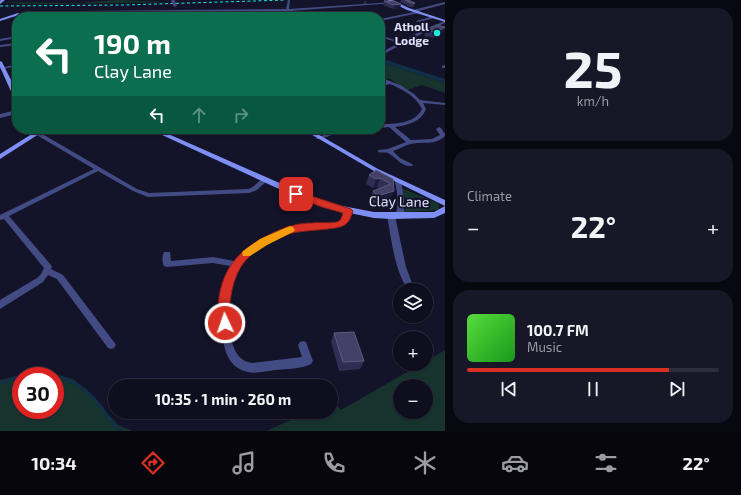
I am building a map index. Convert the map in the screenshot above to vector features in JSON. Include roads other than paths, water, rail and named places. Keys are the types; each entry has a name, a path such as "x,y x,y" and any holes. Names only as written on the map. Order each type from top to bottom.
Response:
{"street":[{"path":"0,3 3,0"},
{"path":"173,0 181,12"},
{"path":"389,0 416,12 445,22"},
{"path":"286,10 289,1"},
{"path":"80,12 286,10 365,2 394,2"},
{"path":"385,19 416,12 445,3"},
{"path":"302,4 307,9"},
{"path":"2,13 12,14"},
{"path":"1,19 12,16"},
{"path":"418,20 434,18"},
{"path":"385,52 424,30 445,22"},
{"path":"385,38 401,43"},
{"path":"0,40 12,39"},
{"path":"0,46 12,45"},
{"path":"0,62 12,87"},
{"path":"3,68 12,66"},
{"path":"385,80 420,101 445,104"},
{"path":"385,84 390,82"},
{"path":"385,126 405,123 420,117 424,109 420,101"},
{"path":"0,116 12,113"},
{"path":"391,126 410,142"},
{"path":"380,151 389,151 410,142 437,140 443,135 442,131"},
{"path":"0,156 30,134"},
{"path":"39,134 135,190 153,196 249,191 255,189 265,180"},
{"name":"Clay Lane","path":"163,134 306,198 348,211 374,215 400,216 440,214 445,209"},
{"path":"313,134 349,156 445,204"},
{"path":"319,138 330,134"},
{"path":"389,151 398,159 410,165"},
{"path":"0,304 40,280 47,270 47,264 3,217 98,169"},
{"path":"398,181 401,199 400,216"},
{"path":"303,345 308,362 249,367 235,360 227,347 224,308 226,288 230,274 243,256 257,246 286,231 311,226 338,225 346,218 348,211"},
{"path":"391,216 408,283"},
{"path":"167,254 167,264 213,260 236,264"},
{"path":"47,270 60,277 111,344"}],"water":[{"path":"385,60 445,79 445,83 385,64"}],"waterway":[{"path":"0,383 12,379"},
{"path":"64,379 85,390 120,431"}],"railway":[{"path":"0,6 124,5 286,0"}],"place":[{"name":"Atholl Lodge","path":"437,33"}]}
